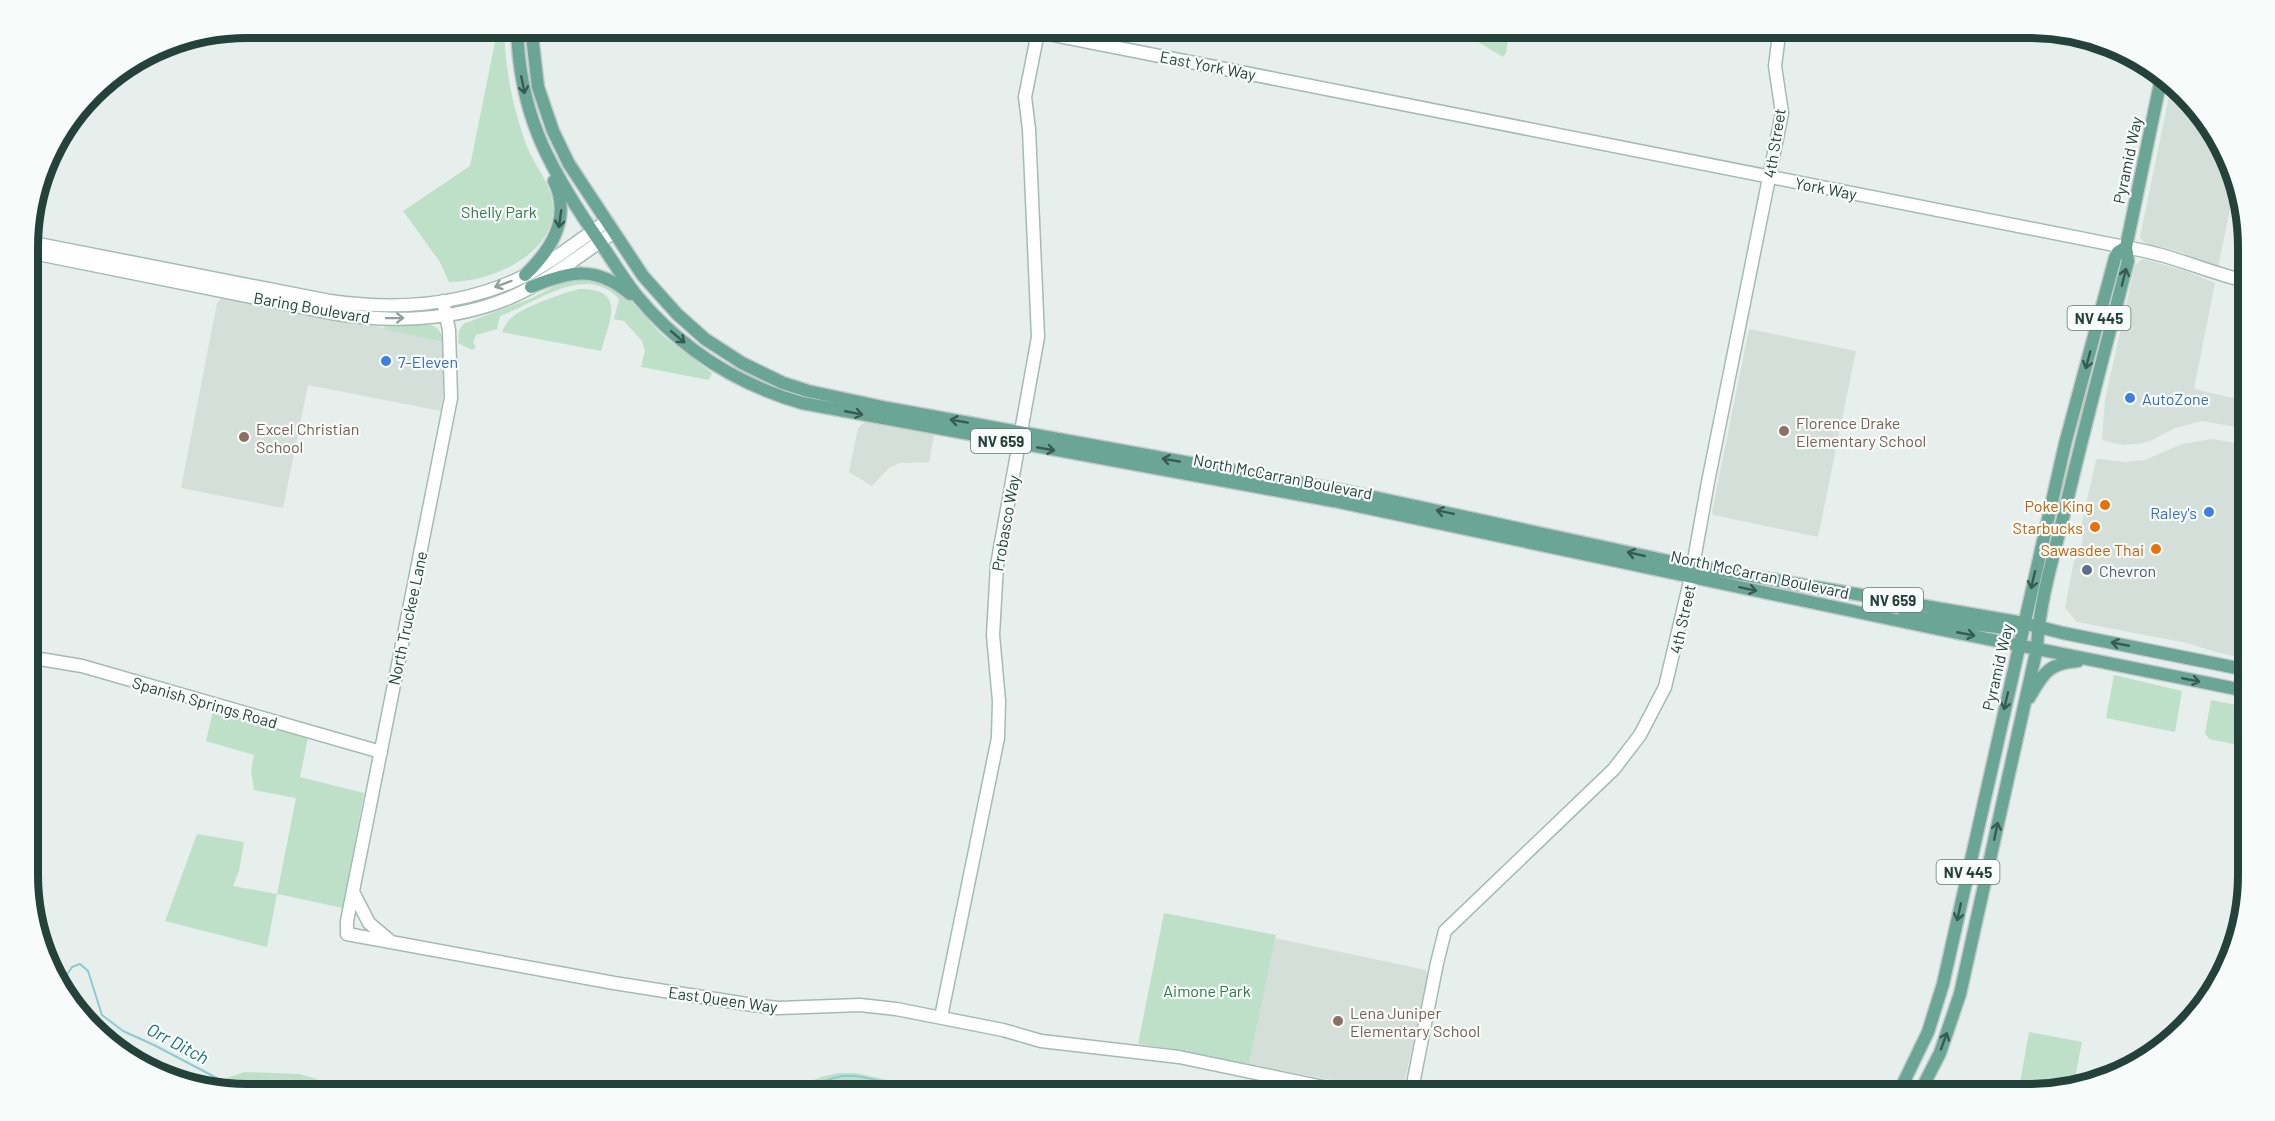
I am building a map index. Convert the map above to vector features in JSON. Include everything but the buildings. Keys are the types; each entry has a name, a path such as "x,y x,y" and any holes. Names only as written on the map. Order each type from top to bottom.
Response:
{"main road":[{"name":"North McCarran Boulevard","path":"518,38 519,62 527,103 540,144 568,195 630,286 651,312 684,342 721,370 757,389 802,403 1350,492 1888,618 2238,689"},
{"name":"North McCarran Boulevard","path":"532,38 538,87 553,131 569,164 643,276 677,314 713,344 760,373 808,391 1020,438"},
{"name":"Pyramid Way","path":"1925,1083 1940,1053 1960,994 2037,648 2038,627 2087,416 2128,261 2126,247 2161,85"},
{"path":"525,275 552,244 561,218 559,196 540,144"},
{"name":"Pyramid Way","path":"1903,1083 1928,1032 1943,984 2065,444 2115,258 2118,252 2126,247"},
{"path":"531,287 564,275 592,274 617,283 651,312"},
{"name":"North McCarran Boulevard","path":"1692,571 2022,627 2038,627 2238,668"},
{"path":"1888,618 1910,615 2022,627"},
{"path":"2022,713 2046,671 2062,663 2093,660"}],"street":[{"name":"Probasco Way","path":"941,1017 998,738 999,701 993,618 998,557 1038,337 1029,129 1025,105 1036,38"},
{"name":"East York Way","path":"1083,38 1332,88"},
{"name":"4th Street","path":"1413,1083 1445,931 1614,769 1640,735 1670,674 1782,113 1775,66 1779,38"},
{"name":"York Way","path":"1332,88 2167,255 2215,274 2238,279"},
{"name":"Baring Boulevard","path":"38,244 340,303 386,306 443,301 482,292 525,275 607,221"},
{"name":"Baring Boulevard","path":"38,254 349,316 388,319 446,315 494,304 531,287 614,232"},
{"name":"North Truckee Lane","path":"347,934 353,892 451,398 449,330 443,301"},
{"name":"Spanish Springs Road","path":"38,659 82,666 381,752"},
{"path":"353,892 369,922 393,943"},
{"name":"East Queen Way","path":"347,934 753,1005 778,1008 873,1006 941,1017 1003,1030 1041,1041 1172,1056 1305,1083"}],"shaded area":[{"path":"2170,93 2194,119 2209,142 2222,167 2230,193 2232,200 2218,268 2181,252 2144,243 2140,237"},
{"path":"2143,259 2183,270 2215,283 2194,389 2238,399 2238,427 2202,421 2175,428 2150,441 2138,444 2122,445 2102,440 2105,400 2135,265"},
{"name":"Excel Christian School","path":"222,297 371,325 443,342 444,385 441,411 308,385 283,508 181,488 217,303"},
{"name":"Florence Drake Elementary School","path":"1749,329 1856,351 1818,537 1713,515"},
{"path":"865,422 934,435 929,462 900,463 889,468 872,486 849,472 858,428"},
{"path":"2212,439 2238,443 2238,657 2187,643 2077,622 2065,608 2074,560 2079,554 2083,538 2080,531 2096,460 2126,462 2145,460 2182,444"},
{"name":"Lena Juniper Elementary School","path":"1275,938 1426,970 1428,979 1404,1083 1348,1083 1249,1064"}],"green space":[{"name":"Shelly Park","path":"496,38 505,38 510,86 521,129 529,152 550,193 553,211 550,227 541,242 515,264 481,277 449,282 440,262 403,211 470,166"},
{"path":"1471,38 1508,38 1506,53 1503,57"},
{"path":"584,277 621,290 662,335 712,373 709,380 641,367 645,351 642,341 624,321 614,319 619,299 606,289 592,284 561,289 500,316 497,329 476,335 473,342 476,347 472,350 458,343 459,331 463,324 532,298 560,283"},
{"path":"579,289 594,290 604,294 609,300 611,317 601,351 502,332 514,315 552,297"},
{"path":"385,325 431,325 440,332 443,342 384,329"},
{"path":"2114,675 2182,691 2175,732 2106,718"},
{"path":"2211,700 2238,705 2238,745 2209,739 2205,733"},
{"path":"213,711 308,737 300,777 364,793 343,908 277,894 296,798 254,790 251,771 254,755 206,741"},
{"path":"197,834 244,842 239,871 233,886 277,894 267,947 165,921"},
{"name":"Aimone Park","path":"1164,913 1276,935 1249,1064 1138,1044"},
{"path":"2029,1032 2082,1042 2075,1077 2042,1083 2020,1083"},
{"path":"245,1072 299,1074 327,1084 247,1084 224,1082 226,1078"},
{"path":"856,1073 887,1080 886,1084 803,1084 824,1076"}],"waterway":[{"name":"Orr Ditch","path":"65,977 72,967 80,964 88,971 102,1015 123,1031 224,1082"},
{"name":"Orr Ditch","path":"818,1084 842,1076 889,1084"},
{"name":"Orr Ditch","path":"249,1084 265,1082 293,1084"}],"place":[{"name":"7-Eleven","path":"386,361"},
{"name":"AutoZone","path":"2130,398"},
{"name":"Florence Drake Elementary School","path":"1784,431"},
{"name":"Excel Christian School","path":"244,437"},
{"name":"Poke King","path":"2105,505"},
{"name":"Raley's","path":"2209,512"},
{"name":"Starbucks","path":"2095,527"},
{"name":"Sawasdee Thai","path":"2156,549"},
{"name":"Chevron","path":"2087,570"},
{"name":"Lena Juniper Elementary School","path":"1338,1021"}]}
